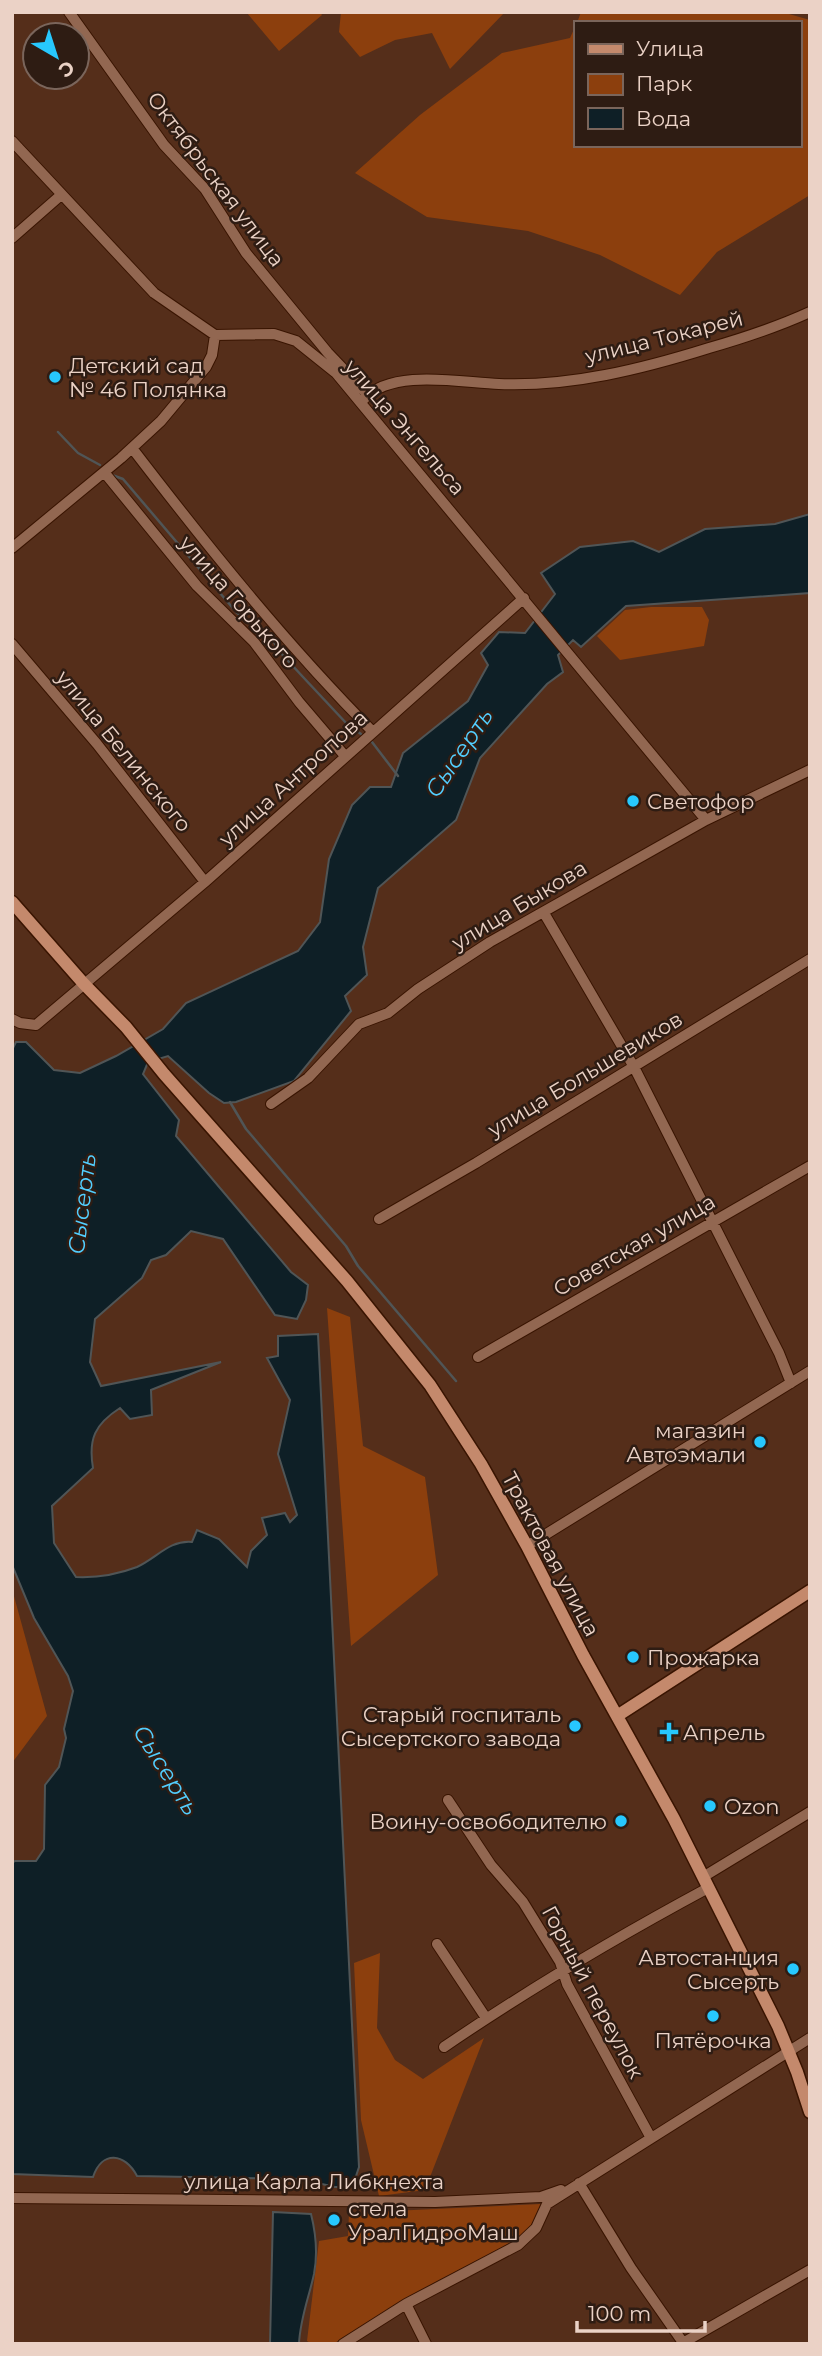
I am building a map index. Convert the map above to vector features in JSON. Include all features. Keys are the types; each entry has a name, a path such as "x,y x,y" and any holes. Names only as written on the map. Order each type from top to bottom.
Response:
{"main road":[{"name":"Трактовая улица","path":"12,902 126,1027 164,1074 347,1281 430,1385 481,1464 527,1546 706,1882 788,2052 810,2112"},
{"path":"617,1716 810,1591"}],"street":[{"name":"Октябрьская улица","path":"69,12 164,145 205,189 246,253 365,398"},
{"path":"12,141 154,293 215,335 212,355 197,380 161,421 12,548"},
{"path":"12,239 61,195"},
{"name":"улица Токарей","path":"365,398 400,382 430,378 533,384 605,375 670,360 777,328 810,312"},
{"name":"улица Энгельса","path":"215,335 274,334 296,341 365,398 706,820"},
{"name":"улица Горького","path":"132,448 202,539 278,630 315,673 373,732"},
{"name":"улица Горького","path":"104,472 197,586 254,642 345,757"},
{"name":"улица Антропова","path":"12,1019 36,1025 205,882 524,598"},
{"name":"улица Белинского","path":"12,644 97,744 205,882"},
{"name":"улица Быкова","path":"271,1104 308,1078 359,1024 388,1013 449,969 588,885 706,820 810,770"},
{"path":"544,912 634,1067 779,1353 791,1382"},
{"name":"улица Большевиков","path":"379,1219 476,1163 810,959"},
{"name":"Советская улица","path":"478,1357 810,1166"},
{"path":"527,1546 810,1371"},
{"name":"Горный переулок","path":"448,1800 491,1865 523,1902 560,1962 561,1971 651,2138"},
{"path":"444,2047 486,2018 706,1882 810,1812"},
{"path":"437,1944 486,2018"},
{"name":"улица Карла Либкнехта","path":"343,2344 406,2304 518,2245 536,2228 547,2204 810,2038"},
{"path":"575,2185 683,2343 810,2270"},
{"name":"улица Карла Либкнехта","path":"12,2197 435,2202 541,2197 575,2185"},
{"path":"406,2304 426,2344"}],"green space":[{"path":"320,12 322,15 279,51 247,13"},
{"path":"341,12 505,12 450,69 432,33 395,40 360,57 339,32"},
{"path":"581,12 782,12 810,20 810,195 717,252 680,295 600,255 528,231 427,217 355,173 420,115 502,53 570,38 574,29 574,147 801,147 801,21 578,21"},
{"path":"702,607 709,620 704,646 620,660 597,636 625,610"},
{"path":"327,1308 350,1317 363,1446 425,1477 438,1575 351,1646"},
{"path":"12,1589 47,1716 12,1763"},
{"path":"380,1953 377,2028 395,2060 423,2079 484,2038 425,2190 379,2196 361,2120 354,1963"},
{"path":"541,2204 536,2219 526,2233 501,2248 434,2283 333,2344 312,2344 307,2341 319,2241 348,2236 349,2213"}],"water":[{"name":"Сысерть","path":"810,514 810,593 626,606 581,647 573,640 558,655 563,672 547,684 480,758 456,820 378,888 363,947 367,975 345,996 351,1011 294,1081 236,1102 224,1103 168,1056 148,1062 143,1074 179,1120 176,1136 291,1272 308,1285 306,1300 297,1319 275,1315 223,1239 191,1231 166,1255 151,1260 142,1278 95,1319 90,1362 101,1386 221,1362 151,1390 152,1415 130,1419 120,1408 99,1426 93,1440 93,1468 52,1506 54,1543 76,1577 107,1575 137,1567 170,1547 192,1542 197,1530 219,1539 247,1567 251,1551 267,1535 262,1518 285,1513 290,1522 297,1515 278,1454 290,1400 267,1358 278,1356 278,1336 318,1334 359,2167 354,2182 348,2187 335,2187 300,2179 137,2176 126,2163 114,2158 102,2162 93,2177 12,2174 12,1863 36,1861 44,1849 45,1785 59,1767 73,1691 68,1676 34,1618 12,1565 12,1050 16,1042 26,1042 54,1070 80,1073 163,1029 186,1003 298,951 320,922 329,859 352,805 370,787 391,787 403,753 468,701 488,665 481,653 499,632 525,633 555,594 541,573 580,547 633,541 659,552 705,529 775,524"},
{"path":"273,2212 311,2214 313,2221 315,2266 299,2344 270,2344"}],"waterway":[{"path":"58,432 78,453 100,465"},
{"path":"112,475 123,479 237,613 270,634 278,650 347,724 361,734"},
{"path":"372,742 398,776"},
{"path":"230,1102 246,1129 456,1381"}],"place":[{"name":"Детский сад № 46 Полянка","path":"55,377"},
{"name":"Светофор","path":"633,801"},
{"name":"магазин Автоэмали","path":"760,1442"},
{"name":"Прожарка","path":"633,1657"},
{"name":"Старый госпиталь Сысертского завода","path":"575,1726"},
{"name":"Апрель","path":"669,1732"},
{"name":"Ozon","path":"710,1806"},
{"name":"Воину-освободителю","path":"621,1821"},
{"name":"Автостанция Сысерть","path":"793,1969"},
{"name":"Пятёрочка","path":"713,2016"},
{"name":"стела УралГидроМаш","path":"334,2220"}]}
